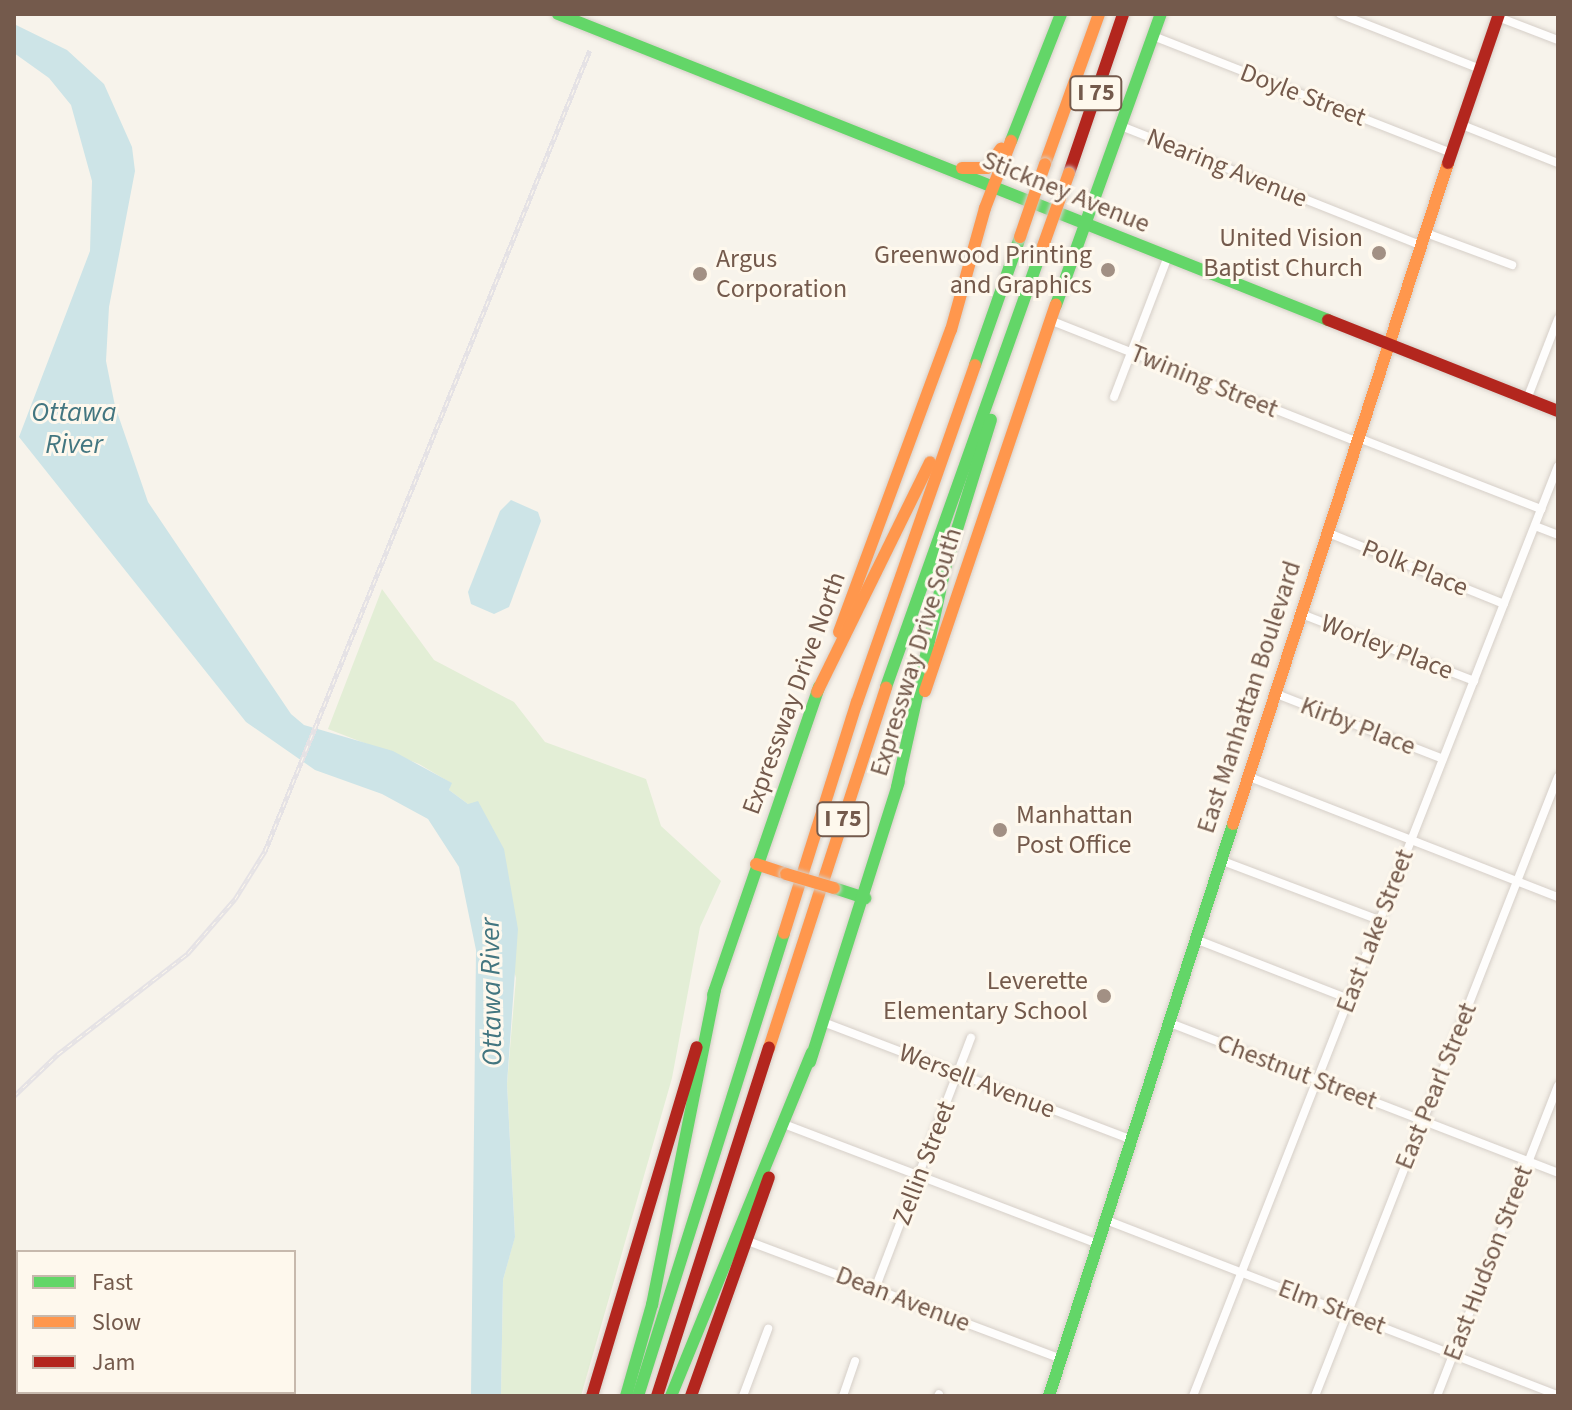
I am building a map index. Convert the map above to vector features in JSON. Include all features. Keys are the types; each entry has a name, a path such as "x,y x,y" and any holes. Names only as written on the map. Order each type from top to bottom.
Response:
{"main road":[{"name":"Stickney Avenue","path":"558,14 1558,411"},
{"name":"I 75","path":"638,1396 857,702 1097,14"},
{"name":"I 75","path":"657,1396 867,742 1123,14"},
{"name":"Expressway Drive South","path":"691,1396 745,1240 789,1126 865,898 970,545 1161,14"},
{"name":"East Manhattan Boulevard","path":"1049,1396 1299,613 1498,15"},
{"path":"944,166 978,170 995,163 1023,86 1059,18"},
{"name":"Expressway Drive North","path":"592,1396 756,864 951,330 994,186 1059,18"},
{"path":"897,787 950,550 1043,246"},
{"path":"817,692 970,377"},
{"path":"756,864 865,898"},
{"path":"626,1396 652,1305 691,1087 715,990"},
{"path":"671,1396 812,1053"}],"street":[{"path":"1340,14 1480,69"},
{"path":"1498,15 1558,40"},
{"name":"Doyle Street","path":"1153,36 1452,153"},
{"path":"1462,125 1558,163"},
{"name":"Nearing Avenue","path":"1121,126 1424,240 1512,265"},
{"path":"1114,397 1168,256"},
{"path":"1527,399 1558,319"},
{"name":"Twining Street","path":"1052,321 1541,509"},
{"name":"East Lake Street","path":"1193,1396 1558,466"},
{"path":"1535,526 1558,535"},
{"name":"Polk Place","path":"1326,532 1504,604"},
{"name":"Worley Place","path":"1299,613 1474,681"},
{"name":"Kirby Place","path":"1274,693 1443,759"},
{"path":"1247,776 1558,897"},
{"name":"East Pearl Street","path":"1315,1396 1558,777"},
{"path":"1220,860 1379,920"},
{"path":"1195,939 1349,999"},
{"name":"Wersell Avenue","path":"823,1022 1132,1140"},
{"name":"Chestnut Street","path":"1170,1023 1558,1173"},
{"name":"Zellin Street","path":"875,1289 971,1038"},
{"name":"East Hudson Street","path":"1437,1396 1558,1086"},
{"path":"789,1126 1098,1244"},
{"name":"Elm Street","path":"1106,1220 1558,1395"},
{"name":"Dean Avenue","path":"745,1240 1061,1359"},
{"path":"743,1396 768,1329"},
{"path":"843,1396 855,1361"}],"green space":[{"path":"382,589 434,660 514,702 545,742 646,779 661,826 721,881 700,927 672,1078 581,1396 501,1396 503,1280 515,1236 507,1084 516,978 468,804 449,790 451,783 419,764 328,729"}],"water":[{"name":"Ottawa River","path":"14,24 67,50 104,84 132,147 135,171 109,307 106,361 115,406 148,502 291,714 304,725 393,751 452,783 449,790 468,804 478,801 504,849 518,929 507,1084 515,1237 503,1280 501,1396 471,1396 476,950 459,867 428,819 382,794 315,770 246,722 19,437 90,251 92,181 71,105 49,78 14,53"},
{"path":"511,500 538,512 541,521 509,607 494,614 471,604 468,592 500,511"}],"railway":[{"path":"14,1096 58,1054 188,953 235,899 265,851 590,50"}],"traffic: fast":[{"path":"558,14 1328,320"},
{"path":"1011,141 1061,14"},
{"path":"1056,305 1161,14"},
{"path":"975,365 1020,237"},
{"path":"886,687 1043,246"},
{"path":"897,787 946,565 991,420"},
{"path":"713,995 819,687"},
{"path":"810,1062 899,782"},
{"path":"1049,1396 1233,824"},
{"path":"834,888 865,898"},
{"path":"638,1396 784,933"},
{"path":"626,1396 652,1305 715,990"},
{"path":"671,1396 812,1053"}],"traffic: slow":[{"path":"1045,164 1099,14"},
{"path":"839,632 951,330 985,208 1011,141"},
{"path":"962,168 987,168 1001,149"},
{"path":"1233,824 1448,163"},
{"path":"1020,237 1045,164"},
{"path":"1043,246 1069,173"},
{"path":"925,691 1056,305"},
{"path":"784,933 857,702 975,365"},
{"path":"817,692 930,462"},
{"path":"769,1048 886,687"},
{"path":"756,864 786,874"},
{"path":"786,874 834,888"}],"traffic: jam":[{"path":"1069,173 1123,14"},
{"path":"1448,163 1499,14"},
{"path":"1328,320 1558,411"},
{"path":"592,1396 697,1047"},
{"path":"657,1396 769,1048"},
{"path":"691,1396 769,1177"}],"place":[{"name":"United Vision Baptist Church","path":"1379,253"},
{"name":"Greenwood Printing and Graphics","path":"1108,270"},
{"name":"Argus Corporation","path":"700,274"},
{"name":"Manhattan Post Office","path":"1000,830"},
{"name":"Leverette Elementary School","path":"1104,996"}]}
